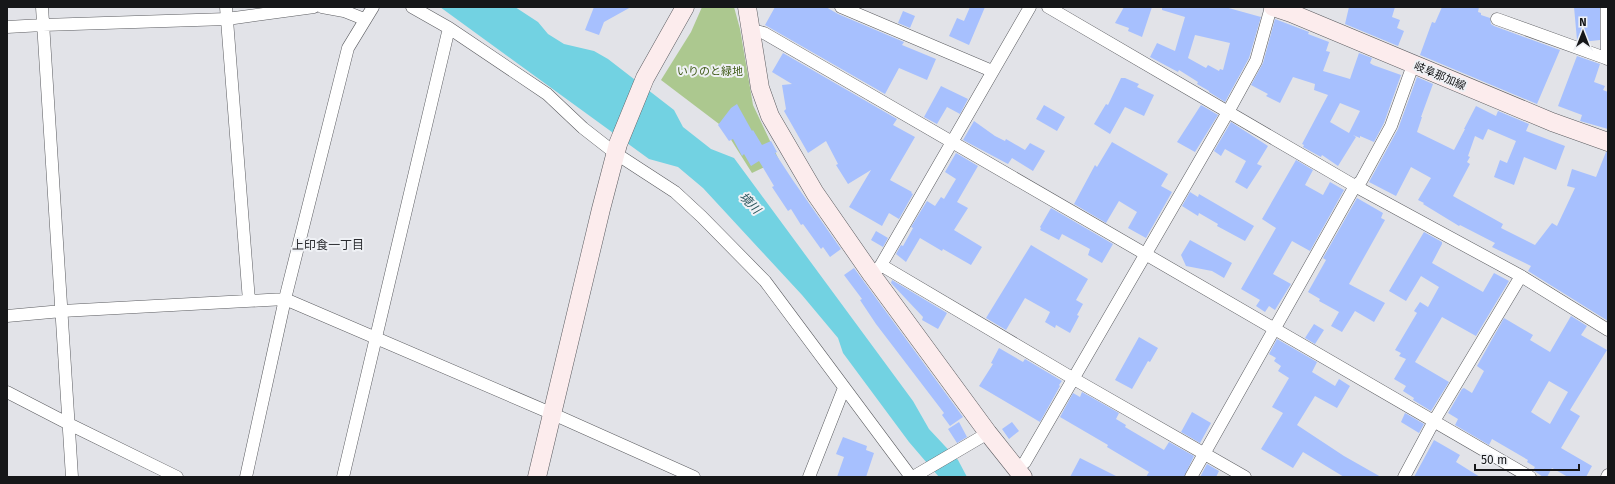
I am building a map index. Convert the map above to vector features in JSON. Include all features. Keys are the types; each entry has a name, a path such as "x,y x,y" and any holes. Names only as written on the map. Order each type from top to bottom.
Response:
{"street":[{"path":"42,7 72,477"},
{"path":"7,27 314,7"},
{"path":"322,7 344,10 364,19"},
{"path":"246,477 285,299 348,48 364,19 373,7"},
{"path":"412,7 449,28 547,94 583,128 616,149 675,192 702,217 766,281 844,388 912,477 988,433"},
{"path":"537,477 616,149 645,78 685,7"},
{"path":"747,7 760,88 770,116 815,193 876,270 988,433 1020,473 1256,61 1272,7"},
{"path":"841,7 992,72"},
{"path":"876,270 1030,7"},
{"path":"1048,7 1355,186 1521,276 1608,330"},
{"name":"岐阜那加線","path":"1272,7 1552,122 1608,142"},
{"path":"1497,19 1608,59 1606,7"},
{"path":"227,13 249,301"},
{"path":"344,477 449,28"},
{"path":"751,30 764,33 952,140 1530,477"},
{"path":"1191,477 1355,186 1361,181 1391,126 1413,65"},
{"path":"876,270 1074,379 1245,477"},
{"path":"1404,477 1434,421 1521,276"},
{"path":"7,316 62,311 285,299 694,477"},
{"path":"809,477 844,388"},
{"path":"7,392 177,477"}],"green space":[{"name":"いりのと緑地","path":"702,7 734,7 740,29 753,105 779,160 752,173 723,127 661,80 691,32"}],"water":[{"name":"境川","path":"440,7 515,7 538,22 548,34 564,44 594,51 608,59 674,110 683,127 711,149 734,158 913,401 929,429 958,460 967,477 939,477 909,442 843,353 838,338 802,295 703,188 678,167 649,159"}],"building":[{"path":"594,7 631,7 604,22 599,35 585,30"},
{"path":"775,7 826,7 838,14 904,42 902,45 936,59 927,80 899,68 885,94 765,25"},
{"path":"970,7 985,7 969,45 949,36 957,18 964,21"},
{"path":"1124,7 1152,7 1142,37 1128,31 1129,28 1115,23"},
{"path":"1162,7 1225,7 1261,17 1249,58 1225,102 1197,84 1198,82 1179,70 1178,72 1150,57 1157,43 1175,51 1185,17 1162,10","holes":["1195,35 1230,43 1223,70 1220,69 1219,71 1208,65 1206,68 1188,58"]},
{"path":"1349,7 1395,7 1392,17 1400,20 1397,28 1404,31 1398,46 1345,24"},
{"path":"1442,7 1479,7 1478,12 1481,13 1481,15 1490,18 1491,24 1494,26 1560,50 1537,104 1420,55 1432,22 1435,23"},
{"path":"1574,7 1600,7 1600,40 1582,42 1577,40"},
{"path":"903,11 915,16 910,28 898,23"},
{"path":"1275,19 1309,32 1308,34 1329,42 1326,51 1330,52 1323,71 1350,79 1359,53 1372,58 1370,63 1373,65 1401,75 1384,123 1374,142 1360,136 1360,138 1353,135 1356,137 1338,166 1322,155 1321,157 1303,147 1304,145 1302,144 1328,95 1314,90 1315,84 1293,77 1280,103 1266,96 1268,94 1251,85 1263,63","holes":["1340,103 1360,111 1349,133 1330,122"]},
{"path":"783,53 897,119 893,125 915,137 890,180 913,194 899,219 889,213 882,226 849,207 871,170 848,184 836,165 838,164 826,141 808,153 784,111 786,109 782,85 792,84 772,72"},
{"path":"1577,56 1600,64 1594,82 1605,86 1603,90 1608,92 1608,129 1580,121 1582,115 1558,106"},
{"path":"1417,77 1433,84 1417,132 1454,150 1476,106 1496,116 1498,111 1529,124 1526,131 1565,146 1556,170 1524,157 1514,185 1494,177 1500,160 1507,163 1516,141 1488,129 1483,140 1475,136 1468,156 1470,157 1467,162 1470,164 1453,196 1503,224 1501,228 1535,245 1552,223 1557,226 1575,188 1567,186 1572,169 1596,177 1606,152 1608,152 1608,321 1528,271 1531,266 1492,247 1495,243 1460,225 1459,226 1418,200 1431,178 1411,167 1396,196 1369,182 1398,129"},
{"path":"1121,78 1125,78 1139,84 1137,87 1154,95 1144,116 1125,107 1110,134 1094,124 1106,104 1108,105"},
{"path":"941,86 968,99 960,114 947,107 937,124 924,117"},
{"path":"737,104 752,131 753,130 762,145 771,141 777,152 775,153 841,249 830,257 823,247 821,249 803,224 801,225 791,209 788,211 772,187 774,186 759,161 751,166 744,154 742,156 733,139 729,141 718,125 731,108"},
{"path":"1044,105 1065,117 1057,131 1036,119"},
{"path":"1201,105 1218,115 1195,152 1177,142"},
{"path":"974,121 995,136 1005,141 1006,139 1025,150 1030,143 1045,151 1033,171 1012,158 1008,164 963,140"},
{"path":"1231,122 1268,146 1257,164 1262,166 1247,189 1235,182 1246,161 1225,149 1221,156 1214,151"},
{"path":"1112,142 1168,174 1161,186 1172,192 1146,238 1128,228 1137,212 1119,201 1106,223 1074,204 1095,165 1097,167"},
{"path":"956,153 978,166 957,202 968,208 954,230 982,247 971,265 920,238 906,262 896,254 901,245 903,246 913,228 911,227 927,201 935,206 941,197 944,199 956,179 945,172"},
{"path":"1296,160 1313,170 1305,185 1323,195 1330,182 1344,190 1310,251 1292,241 1273,274 1291,284 1275,310 1269,306 1265,312 1256,306 1260,300 1241,289 1276,228 1262,219"},
{"path":"1190,192 1198,197 1199,194 1254,226 1245,241 1217,226 1218,224 1199,213 1198,216 1182,206"},
{"path":"1357,198 1383,213 1381,218 1385,220 1349,284 1385,303 1374,322 1355,311 1342,332 1331,326 1339,312 1319,301 1320,299 1308,292 1326,260 1323,258"},
{"path":"1051,208 1113,244 1102,263 1088,255 1090,249 1062,234 1059,240 1040,230 1040,227"},
{"path":"876,231 888,238 883,247 871,240"},
{"path":"1424,232 1442,242 1432,263 1483,292 1494,273 1509,281 1476,336 1442,317 1415,362 1449,382 1431,411 1413,400 1414,398 1403,391 1406,386 1394,379 1406,359 1399,356 1401,353 1395,350 1417,313 1414,311 1420,302 1428,307 1439,287 1421,276 1406,301 1389,291"},
{"path":"1190,240 1232,263 1224,278 1212,271 1186,266 1181,255"},
{"path":"1031,245 1088,279 1076,300 1083,304 1077,315 1079,316 1070,333 1056,325 1055,328 1045,322 1050,312 1025,298 1006,330 986,318"},
{"path":"854,268 963,417 950,426 942,415 944,413 876,324 860,300 862,299 844,275"},
{"path":"892,280 947,313 938,329 922,320 923,317 891,283"},
{"path":"1571,316 1587,326 1581,335 1607,350 1570,410 1580,416 1561,448 1592,466 1586,477 1568,477 1552,468 1547,477 1543,477 1533,470 1535,467 1527,462 1528,460 1492,439 1489,445 1455,425 1458,419 1448,413 1462,389 1464,388 1472,393 1484,371 1477,366 1504,318 1533,335 1530,340 1550,352","holes":["1549,381 1568,392 1550,424 1531,412"]},
{"path":"1314,324 1324,330 1315,344 1305,338"},
{"path":"1139,337 1158,348 1150,362 1148,361 1132,389 1115,380"},
{"path":"1277,339 1317,362 1312,372 1335,386 1339,379 1350,386 1337,408 1315,396 1297,425 1344,456 1381,477 1344,477 1303,452 1293,468 1261,449 1283,413 1272,407 1289,378 1278,371 1281,366 1274,361 1276,358 1269,354"},
{"path":"999,348 1023,362 1025,359 1062,381 1040,422 979,386 993,364 991,363"},
{"path":"1082,392 1119,413 1116,419 1126,425 1125,427 1164,450 1169,442 1194,456 1184,477 1146,477 1149,472 1107,447 1108,445 1060,417 1073,393 1080,397"},
{"path":"1192,412 1211,423 1200,443 1181,432"},
{"path":"1405,413 1424,424 1419,433 1401,422"},
{"path":"959,422 967,437 957,443 948,429"},
{"path":"1012,422 1019,431 1009,439 1002,429"},
{"path":"843,437 867,446 866,450 874,453 866,477 837,477 844,457 836,454"},
{"path":"1434,440 1460,455 1456,462 1480,477 1414,477"},
{"path":"1080,458 1118,477 1070,477"},
{"path":"1207,464 1219,471 1216,477 1200,477"}],"district":[{"name":"上印食一丁目","path":"328,245"}]}
